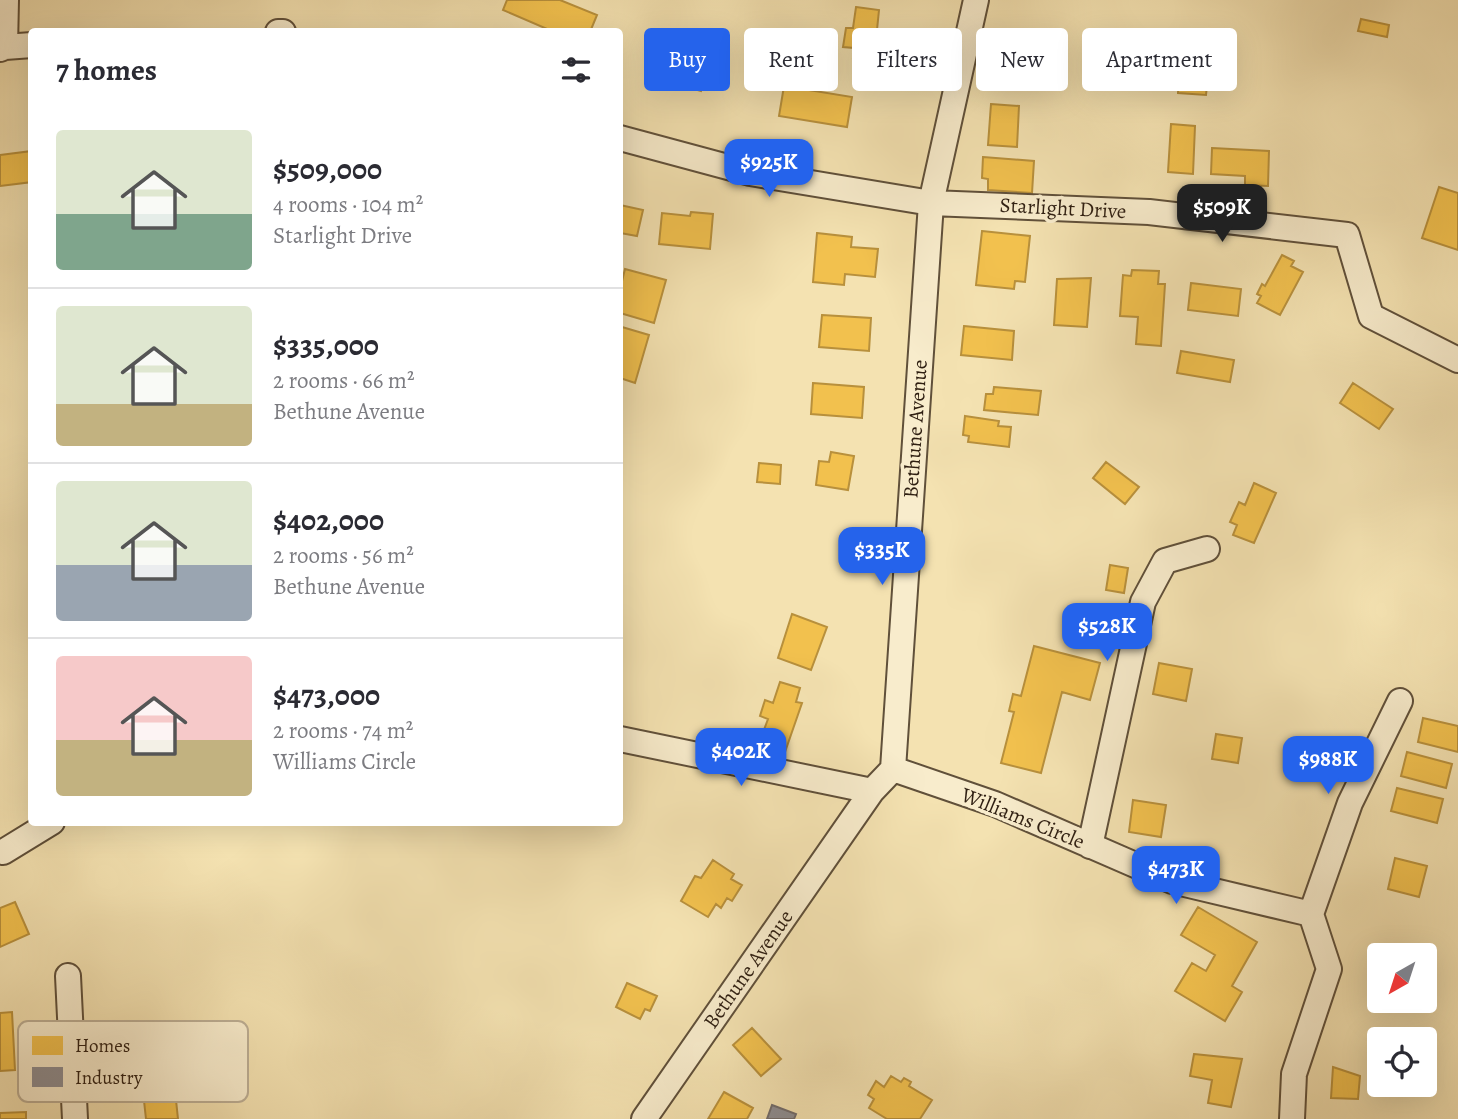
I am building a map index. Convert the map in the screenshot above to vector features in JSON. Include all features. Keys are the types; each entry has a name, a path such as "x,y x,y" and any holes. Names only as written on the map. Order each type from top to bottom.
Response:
{"street":[{"path":"6,0 3,48 28,46"},
{"name":"Bethune Avenue","path":"643,1119 872,791 893,769 931,203 976,0"},
{"path":"623,139 750,173 931,203"},
{"name":"Starlight Drive","path":"931,203 1149,212 1347,235 1371,316 1458,360"},
{"path":"1090,846 1143,602 1165,561 1207,548"},
{"path":"1292,1119 1294,1074 1329,969 1311,914 1350,803 1400,701"},
{"path":"623,740 872,791"},
{"name":"Williams Circle","path":"893,769 995,804 1172,881 1311,914"},
{"path":"4,852 46,826"},
{"path":"68,976 70,1021"}],"building: Homes":[{"path":"507,0 560,0 597,15 592,28 545,28 503,10"},
{"path":"856,7 879,10 877,28 853,28"},
{"path":"1361,19 1389,25 1387,37 1358,31"},
{"path":"846,28 852,28 852,48 843,47"},
{"path":"783,91 815,91 852,97 847,127 779,116"},
{"path":"1178,91 1206,91 1206,95"},
{"path":"991,104 1019,106 1017,147 988,145"},
{"path":"1171,124 1195,126 1193,174 1168,172"},
{"path":"1212,148 1269,151 1268,186 1245,185 1245,176 1211,174"},
{"path":"28,152 28,182 0,186 0,155"},
{"path":"983,157 1034,161 1032,193 988,190 988,179 982,178"},
{"path":"1439,187 1458,193 1458,250 1422,238"},
{"path":"623,206 643,210 637,236 623,234"},
{"path":"691,212 713,214 710,249 659,244 662,213 690,216"},
{"path":"982,231 1030,236 1025,282 1015,281 1014,289 976,285"},
{"path":"817,233 852,237 851,247 878,249 875,277 845,274 844,285 813,282"},
{"path":"1282,255 1294,261 1291,266 1303,272 1280,315 1257,303 1261,296 1257,294 1262,284 1265,286"},
{"path":"625,269 666,280 654,323 623,314"},
{"path":"1132,270 1159,271 1158,284 1165,284 1161,346 1136,344 1138,317 1120,316 1123,275 1131,276"},
{"path":"1091,278 1087,327 1054,325 1057,279"},
{"path":"1191,283 1241,289 1238,316 1188,310"},
{"path":"822,315 871,318 869,351 819,347"},
{"path":"964,326 1014,331 1012,360 961,355"},
{"path":"623,327 649,335 635,383 623,379"},
{"path":"1181,351 1234,360 1230,382 1177,373"},
{"path":"813,383 864,387 862,418 811,414"},
{"path":"1353,383 1393,409 1379,429 1340,403"},
{"path":"994,387 1041,391 1038,415 984,410 986,394 993,394"},
{"path":"965,416 999,421 998,426 1011,427 1009,447 968,442 969,436 963,435"},
{"path":"831,452 854,456 848,490 816,485 819,461 829,462"},
{"path":"1106,462 1139,487 1125,504 1093,478"},
{"path":"759,463 781,465 780,484 757,482"},
{"path":"1254,483 1276,493 1254,543 1233,535 1237,525 1230,522 1239,502 1245,505"},
{"path":"1110,565 1128,568 1124,593 1106,590"},
{"path":"792,614 827,627 811,670 778,658"},
{"path":"1034,646 1100,663 1090,700 1062,692 1041,773 1001,763 1014,712 1009,711 1013,694 1021,696"},
{"path":"1159,663 1192,669 1186,701 1153,694"},
{"path":"780,682 800,688 796,702 802,703 785,752 759,743 768,719 760,716 765,700 773,703"},
{"path":"1423,718 1458,726 1458,752 1418,742"},
{"path":"1216,734 1242,738 1238,763 1212,759"},
{"path":"1407,752 1452,764 1446,788 1401,776"},
{"path":"1397,788 1443,799 1437,823 1391,811"},
{"path":"1133,800 1166,805 1161,837 1129,832"},
{"path":"1395,858 1427,866 1419,897 1388,889"},
{"path":"713,860 734,874 731,879 742,885 732,901 727,898 721,908 716,904 708,917 681,901 695,876 701,878"},
{"path":"15,902 29,934 0,947 0,908"},
{"path":"1198,907 1257,942 1232,986 1242,992 1225,1021 1175,991 1192,963 1206,971 1215,955 1181,935"},
{"path":"627,983 657,996 650,1011 645,1009 640,1019 616,1007"},
{"path":"12,1012 15,1070 0,1071 0,1013"},
{"path":"752,1028 781,1059 761,1076 733,1045"},
{"path":"1194,1054 1242,1059 1231,1107 1208,1103 1212,1080 1190,1076"},
{"path":"1333,1067 1360,1076 1358,1099 1331,1098"},
{"path":"891,1076 901,1082 904,1078 911,1082 909,1086 932,1100 920,1119 887,1119 869,1108 874,1099 868,1095 876,1081 884,1087"},
{"path":"724,1092 753,1108 747,1119 708,1119"},
{"path":"144,1102 176,1102 178,1119 146,1119"},
{"path":"26,1112 26,1119 0,1119 0,1113"}],"building: Industry":[{"path":"772,1105 796,1114 794,1119 767,1119"}]}
